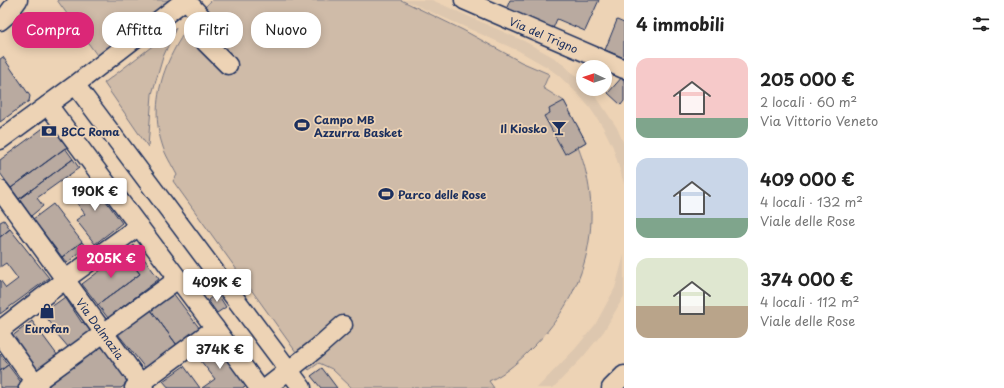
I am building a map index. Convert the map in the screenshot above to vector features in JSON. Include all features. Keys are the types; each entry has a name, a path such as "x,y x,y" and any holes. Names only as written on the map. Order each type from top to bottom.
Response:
{"street":[{"path":"0,21 7,15 18,0"},
{"path":"0,140 186,0 208,24 205,42 228,65"},
{"name":"Via del Trigno","path":"464,0 624,69"},
{"path":"80,91 295,365 302,388"},
{"path":"48,105 259,388"},
{"name":"Via Dalmazia","path":"0,190 104,332 140,386"},
{"path":"0,330 66,279 139,226"},
{"path":"0,334 34,386 104,332 178,279"},
{"path":"266,388 327,340 342,326"},
{"path":"140,386 215,328"},
{"path":"611,388 624,375"}],"shaded area":[{"path":"57,0 170,0 154,12 102,12 102,48 111,48 99,58 92,48 94,48 94,12 66,12"},
{"name":"Parco delle Rose","path":"212,0 401,0 463,30 521,62 549,74 543,88 564,101 586,142 578,147 586,174 591,201 591,227 587,253 579,278 568,302 553,325 519,361 502,374 489,381 494,388 352,388 332,369 319,363 309,370 173,181 177,175 162,144 158,124 157,104 161,85 175,48 176,48 176,45 184,33 184,48 243,48 243,12 201,12"},
{"path":"404,0 432,0 524,41 553,57 576,76 576,92 547,67 519,51"},
{"path":"150,48 167,48 152,94 148,147 104,83"},
{"path":"580,96 595,96 617,128 624,144 624,184 613,147 603,127"},
{"path":"624,255 624,296 604,331 583,357 553,388 537,388 575,349 595,325 615,288"}],"building":[{"path":"510,0 599,0 585,31 557,19 551,33 505,12"},
{"path":"617,20 624,23 624,58 605,50"},
{"path":"3,57 30,96 29,101 0,122 0,59"},
{"path":"623,76 624,101 621,105 611,96 612,88"},
{"path":"564,101 586,142 565,154 544,116 550,113 549,109"},
{"path":"50,123 67,147 11,188 0,173 0,160"},
{"path":"65,148 73,159 19,199 11,188"},
{"path":"73,159 79,168 37,198 43,206 31,216 19,199"},
{"path":"90,179 122,223 95,244 76,220 85,214 70,194"},
{"path":"53,204 82,242 62,257 33,219"},
{"path":"4,220 10,229 0,237 0,222"},
{"path":"10,229 49,278 0,314 0,280 6,288 18,279 6,263 0,267 0,237"},
{"path":"82,242 86,247 67,263 62,257"},
{"path":"134,245 159,279 108,318 98,305 140,274 124,253"},
{"path":"124,253 140,274 98,305 82,284"},
{"path":"173,293 200,329 177,345 151,310"},
{"path":"217,293 226,307 217,313 208,300"},
{"path":"65,297 82,323 83,322 91,332 69,348 51,327 53,326 43,313"},
{"path":"151,310 177,345 145,368 118,334"},
{"path":"32,321 58,356 37,372 11,337"},
{"path":"215,343 246,386 244,388 202,388 215,379 197,356"},
{"path":"101,346 129,382 121,388 49,388 48,386"},
{"path":"0,354 8,365 0,371"},
{"path":"8,365 23,385 18,388 0,388 0,371"},
{"path":"184,366 200,388 169,388 163,381"},
{"path":"322,368 337,388 321,388 311,376"}],"place":[{"name":"Campo MB Azzurra Basket","path":"302,125"},
{"name":"Il Kiosko","path":"559,128"},
{"name":"BCC Roma","path":"49,131"},
{"name":"Parco delle Rose","path":"386,194"},
{"name":"Eurofan","path":"47,311"}]}
